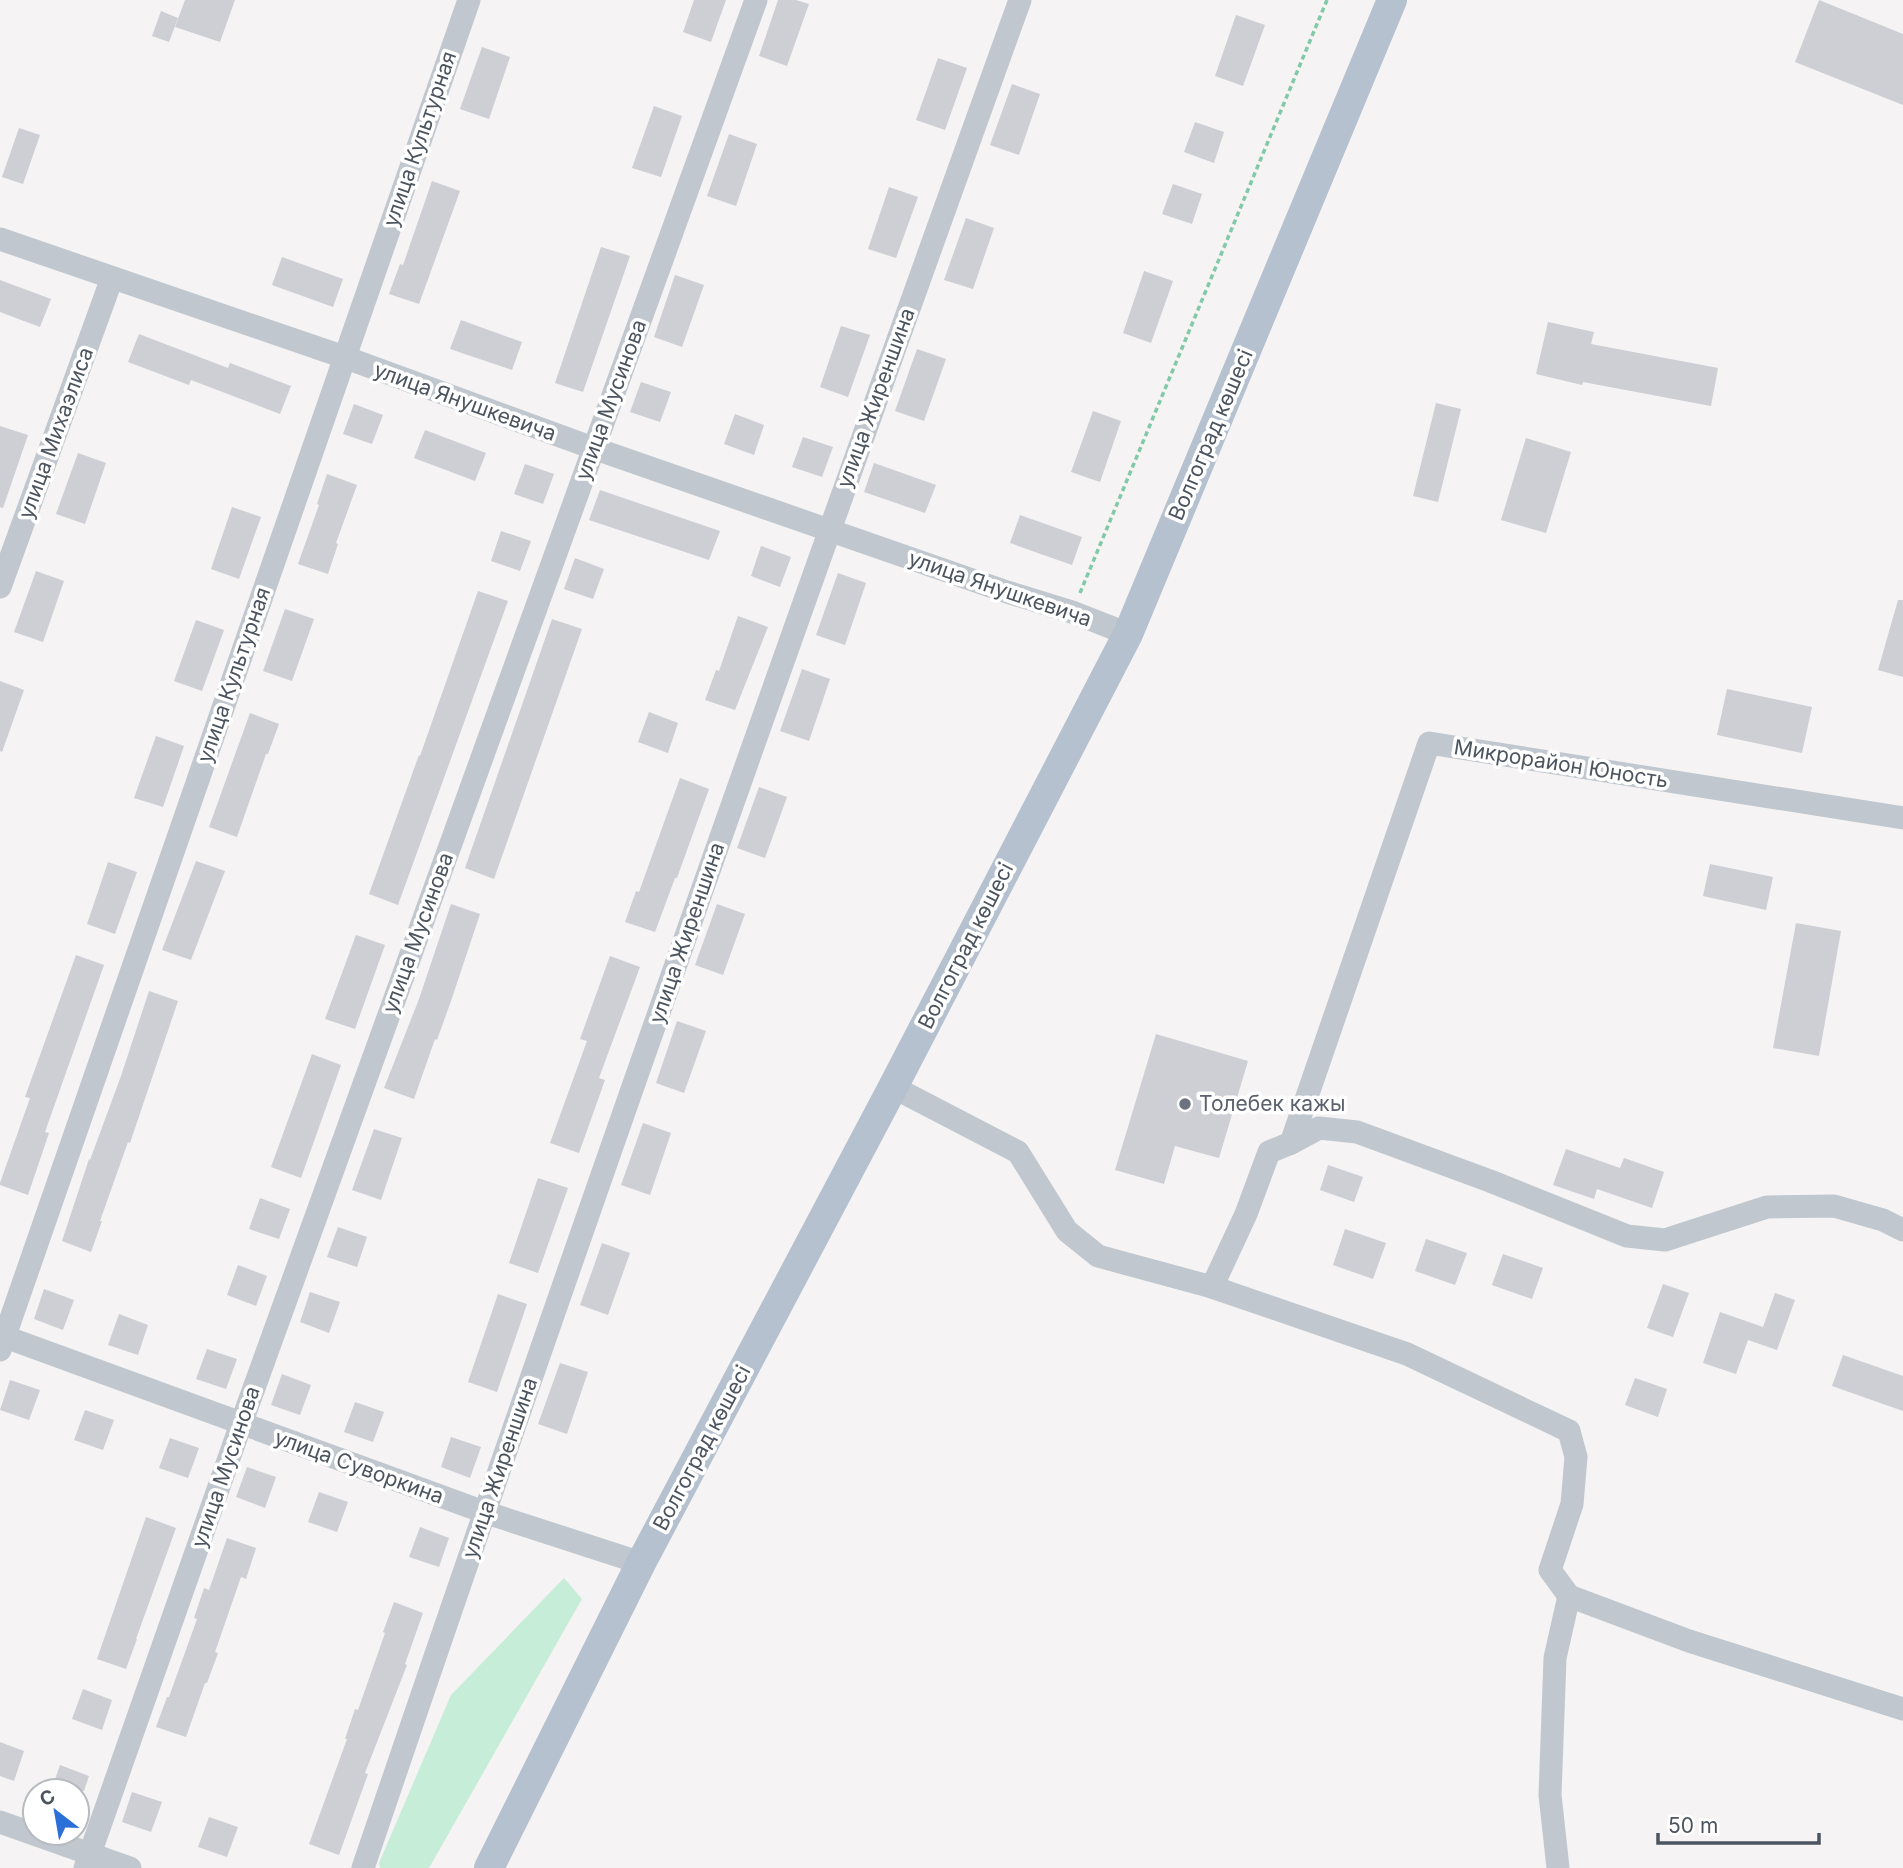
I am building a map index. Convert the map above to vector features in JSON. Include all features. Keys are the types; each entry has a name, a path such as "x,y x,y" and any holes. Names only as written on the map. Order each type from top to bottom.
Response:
{"main road":[{"name":"Волгоград көшесі","path":"489,1868 641,1563 893,1087 1128,634 1392,0"}],"street":[{"name":"улица Культурная","path":"2,1340 469,0"},
{"name":"улица Мусинова","path":"87,1861 241,1424 756,0"},
{"name":"улица Жиреншина","path":"363,1868 484,1512 829,530 1020,0"},
{"name":"улица Янушкевича","path":"0,239 344,358 593,448 1007,592 1072,612 1128,634"},
{"name":"улица Михаэлиса","path":"0,587 112,278"},
{"name":"Микрорайон Юность","path":"1291,1143 1429,743 1903,818"},
{"path":"893,1087 1018,1152 1067,1231 1098,1256 1212,1287 1407,1354 1569,1431 1576,1457 1572,1504 1550,1570 1569,1596 1689,1642 1903,1709"},
{"path":"1212,1287 1246,1214 1269,1152 1319,1128 1357,1132 1627,1236 1665,1240 1767,1207 1834,1206 1883,1220 1903,1230"},
{"name":"улица Суворкина","path":"2,1340 484,1512 641,1563"},
{"path":"1558,1868 1550,1795 1555,1658 1569,1596"},
{"path":"0,1822 87,1861 130,1868"}],"path":[{"path":"1072,612 1327,0"}],"green space":[{"path":"564,1578 582,1599 429,1868 380,1868 379,1863 451,1695"}],"building":[{"path":"185,0 235,0 220,42 175,27"},
{"path":"694,0 726,0 711,42 683,32"},
{"path":"778,0 796,0 809,4 787,66 759,56"},
{"path":"1819,0 1903,34 1903,105 1795,62"},
{"path":"161,11 178,18 169,42 152,36"},
{"path":"1236,15 1265,25 1243,86 1215,76"},
{"path":"482,47 510,57 489,119 460,109"},
{"path":"938,58 967,68 945,130 916,120"},
{"path":"1012,84 1040,94 1019,155 990,145"},
{"path":"654,106 682,116 661,177 632,168"},
{"path":"1195,122 1224,132 1214,163 1184,152"},
{"path":"19,128 40,135 23,184 2,177"},
{"path":"729,134 757,144 736,206 707,196"},
{"path":"432,181 460,191 419,304 389,294 400,264 403,265"},
{"path":"1173,184 1202,194 1192,224 1162,214"},
{"path":"889,187 918,197 896,258 868,249"},
{"path":"966,218 994,228 973,289 944,280"},
{"path":"601,247 630,256 583,392 555,383"},
{"path":"282,257 343,279 333,307 272,285"},
{"path":"1144,271 1173,281 1151,343 1123,333"},
{"path":"675,275 704,285 682,347 654,337"},
{"path":"0,280 51,299 40,327 0,312"},
{"path":"461,320 522,342 512,370 450,349"},
{"path":"1548,322 1594,332 1591,344 1718,368 1711,406 1583,382 1582,385 1536,374"},
{"path":"841,326 870,335 848,397 820,387"},
{"path":"139,334 228,368 230,363 291,386 280,414 191,380 189,385 128,362"},
{"path":"917,349 946,359 924,421 895,411"},
{"path":"641,382 671,392 660,422 630,412"},
{"path":"1436,403 1461,409 1438,502 1413,496"},
{"path":"354,404 383,415 372,444 343,434"},
{"path":"1093,411 1121,421 1100,482 1071,472"},
{"path":"735,414 764,425 754,455 724,444"},
{"path":"0,426 28,435 3,508 0,507"},
{"path":"425,430 486,453 475,481 414,458"},
{"path":"803,437 833,447 822,477 792,467"},
{"path":"1526,438 1571,452 1546,533 1501,520"},
{"path":"78,453 106,463 85,524 56,514"},
{"path":"874,463 936,485 925,513 864,492"},
{"path":"525,464 554,474 543,504 514,494"},
{"path":"327,474 357,485 328,574 298,564"},
{"path":"600,490 720,531 709,560 589,520"},
{"path":"232,507 261,517 239,579 211,569"},
{"path":"1020,515 1082,537 1072,565 1010,543"},
{"path":"501,531 531,541 520,571 491,561"},
{"path":"761,546 791,557 780,587 751,576"},
{"path":"575,558 604,569 593,599 564,589"},
{"path":"36,571 64,581 43,642 14,632"},
{"path":"838,573 866,583 845,645 816,635"},
{"path":"478,591 508,601 398,905 369,894"},
{"path":"1898,600 1903,600 1903,677 1878,670"},
{"path":"285,609 314,619 292,681 263,671"},
{"path":"738,616 768,627 735,710 705,700 716,670 719,671"},
{"path":"552,619 582,629 494,879 465,868"},
{"path":"196,620 224,630 202,691 174,681"},
{"path":"802,669 830,679 809,741 780,731"},
{"path":"0,681 24,690 2,752 0,751"},
{"path":"1727,689 1812,707 1802,753 1717,735"},
{"path":"649,712 678,723 668,753 638,742"},
{"path":"250,713 279,724 237,837 209,827"},
{"path":"156,736 184,746 163,807 134,798"},
{"path":"680,778 709,789 655,932 625,922 636,891 639,892"},
{"path":"759,787 787,797 765,858 737,848"},
{"path":"196,861 225,871 191,960 162,950"},
{"path":"108,862 137,872 115,934 87,924"},
{"path":"1710,864 1773,877 1766,910 1703,896"},
{"path":"451,904 480,914 414,1099 384,1088 419,999"},
{"path":"717,904 745,914 723,975 695,965"},
{"path":"1796,923 1841,931 1819,1056 1773,1048"},
{"path":"356,935 385,945 355,1029 325,1019"},
{"path":"76,955 104,965 45,1132 49,1133 28,1195 0,1183 30,1098 25,1097"},
{"path":"610,956 640,967 599,1078 605,1080 579,1153 550,1143 587,1041 580,1039"},
{"path":"149,991 178,1001 91,1252 62,1241"},
{"path":"677,1021 706,1031 684,1093 656,1083"},
{"name":"Толебек кажы","path":"1156,1034 1248,1061 1219,1158 1175,1146 1164,1184 1115,1170"},
{"path":"312,1054 341,1065 301,1178 271,1167"},
{"path":"643,1123 671,1133 650,1195 621,1185"},
{"path":"374,1129 402,1138 381,1200 352,1190"},
{"path":"1566,1149 1620,1168 1624,1158 1664,1172 1652,1208 1597,1189 1594,1199 1553,1185"},
{"path":"1328,1165 1363,1177 1354,1202 1320,1190"},
{"path":"538,1178 568,1188 538,1273 509,1263"},
{"path":"260,1198 290,1209 279,1239 249,1229"},
{"path":"338,1227 367,1237 357,1267 327,1257"},
{"path":"1345,1229 1386,1243 1373,1279 1333,1265"},
{"path":"1426,1239 1467,1253 1455,1285 1415,1271"},
{"path":"602,1243 630,1253 608,1315 580,1305"},
{"path":"1503,1254 1543,1268 1532,1299 1492,1285"},
{"path":"238,1265 267,1276 256,1306 227,1295"},
{"path":"1663,1284 1689,1293 1673,1337 1647,1328"},
{"path":"44,1289 74,1300 63,1330 34,1319"},
{"path":"310,1292 340,1302 329,1333 300,1322"},
{"path":"1775,1293 1795,1300 1777,1350 1748,1340 1736,1374 1703,1363 1720,1312 1763,1327"},
{"path":"498,1294 527,1304 497,1392 468,1382"},
{"path":"119,1314 148,1325 138,1355 108,1345"},
{"path":"207,1349 237,1359 226,1389 196,1379"},
{"path":"1843,1355 1903,1376 1903,1411 1832,1386"},
{"path":"560,1363 588,1372 567,1434 538,1424"},
{"path":"282,1374 311,1385 300,1415 271,1405"},
{"path":"1635,1378 1667,1389 1658,1417 1625,1405"},
{"path":"10,1380 40,1390 29,1420 0,1410"},
{"path":"355,1402 384,1412 373,1442 344,1432"},
{"path":"85,1410 114,1420 103,1450 74,1440"},
{"path":"451,1437 481,1447 470,1478 441,1467"},
{"path":"170,1438 199,1448 188,1478 159,1468"},
{"path":"247,1467 276,1477 265,1508 236,1497"},
{"path":"319,1492 348,1502 337,1532 308,1522"},
{"path":"146,1517 176,1528 126,1669 97,1659"},
{"path":"420,1527 449,1538 439,1567 409,1557"},
{"path":"227,1538 256,1548 246,1579 241,1577 215,1652 218,1653 186,1737 156,1727 197,1619 194,1618 204,1588 209,1590"},
{"path":"394,1602 423,1613 405,1664 407,1665 365,1773 368,1774 339,1855 309,1844"},
{"path":"83,1689 112,1700 102,1730 72,1719"},
{"path":"0,1742 24,1751 14,1781 0,1776"},
{"path":"60,1765 89,1776 89,1777 56,1777"},
{"path":"132,1792 162,1802 151,1832 122,1822"},
{"path":"209,1817 238,1827 227,1857 198,1847"}],"place":[{"name":"Толебек кажы","path":"1185,1104"}]}
